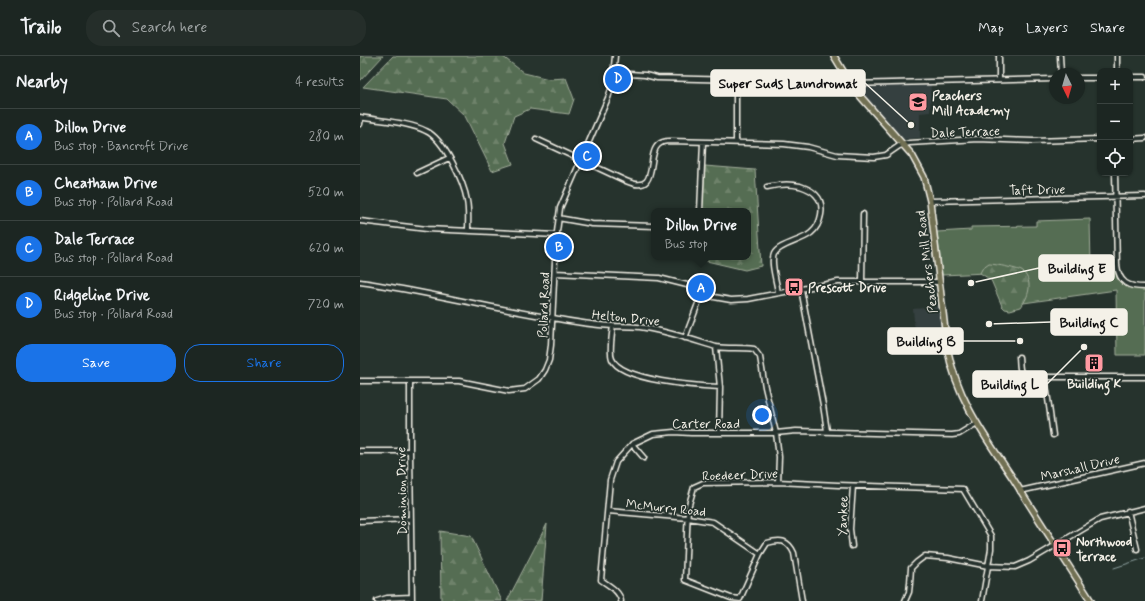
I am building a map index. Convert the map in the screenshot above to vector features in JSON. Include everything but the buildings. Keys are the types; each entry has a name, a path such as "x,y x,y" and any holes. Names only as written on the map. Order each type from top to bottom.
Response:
{"main road":[{"name":"Peachers Mill Road","path":"834,56 851,84 912,155 924,177 930,201 946,340 951,366 959,390 977,423 1091,601"}],"street":[{"name":"Pollard Road","path":"360,381 459,381 509,391 525,389 539,379 549,360 551,345 556,235 560,208 608,98 615,56"},
{"path":"999,56 999,80"},
{"path":"1060,56 1061,68"},
{"path":"1117,56 1117,68"},
{"path":"613,73 645,75 657,78 783,81"},
{"path":"1133,77 1145,77"},
{"path":"1085,78 1097,78"},
{"path":"736,79 736,142"},
{"path":"851,84 1049,79"},
{"path":"360,124 360,118 414,126 428,131 437,139 456,170 464,188 468,202 468,231"},
{"path":"1133,139 1145,138"},
{"path":"536,139 581,160"},
{"name":"Dale Terrace","path":"581,160 629,183 639,184 643,183 649,178 654,151 660,143 670,141 784,144 808,147 837,155 874,157 886,155 903,144 978,139 1033,141 1097,139"},
{"path":"700,208 703,142"},
{"path":"417,173 449,158"},
{"path":"1115,176 1118,274 1123,281 1129,285 1135,287 1145,287"},
{"path":"768,187 778,184 789,184 809,189 817,195 821,203 821,215 817,226 811,233 774,253 774,271 778,293"},
{"name":"Taft Drive","path":"930,201 1145,196"},
{"path":"862,214 862,283"},
{"path":"558,218 592,224 651,226"},
{"path":"360,221 407,228 556,235"},
{"path":"554,273 659,278 687,285 702,293 714,297 731,300 748,299 832,283 939,282"},
{"name":"Helton Drive","path":"360,282 402,288 450,297 488,307 553,318 613,326 626,325 663,331 725,349 746,348 754,350 760,357 776,433 779,457 778,482"},
{"path":"801,289 827,431"},
{"path":"685,338 702,293"},
{"path":"613,326 611,358 616,366 622,370 663,381 692,386 720,387"},
{"path":"716,347 720,387 719,433"},
{"path":"1019,357 1020,372 1024,376 1145,377"},
{"path":"1045,377 1053,435"},
{"name":"Dominion Drive","path":"410,381 412,599"},
{"name":"Carter Road","path":"621,601 621,596 612,587 600,580 610,480 616,462 632,444 653,434 674,432 776,433 796,431 827,431 952,435 959,434 977,423"},
{"path":"632,444 644,458"},
{"path":"360,451 410,451"},
{"name":"Marshall Drive","path":"1020,491 1145,463"},
{"name":"Roedeer Drive","path":"802,601 794,553 791,546 786,542 776,540 767,543 760,554 740,599 732,598 686,580 688,508 694,487 704,483 778,482 963,489 991,536 991,549 982,601"},
{"name":"Yankee","path":"852,546 850,529 853,486"},
{"path":"904,601 909,592 912,568 925,556 948,558 988,566 1015,567 1029,562 1102,518 1145,508"},
{"name":"McMurry Road","path":"608,511 688,518 713,522 760,554"},
{"path":"1128,512 1137,549"},
{"path":"360,521 411,520"},
{"path":"377,601 387,598 412,599"}],"shaded area":[{"path":"931,78 930,112 920,113 920,138 896,140 874,115 879,111 861,91 860,80"},
{"path":"947,306 951,347 917,355 913,309"}],"green space":[{"path":"360,56 383,56 360,81"},
{"path":"393,56 502,56 524,73 549,79 566,78 574,99 569,114 530,109 514,116 505,143 513,164 492,171 465,116 447,99 363,87"},
{"path":"705,166 755,170 761,266 745,270 702,260 751,260 751,208 702,208"},
{"path":"1090,219 1091,266 1114,265 1115,272 1120,281 1128,287 1145,289 1145,355 1117,355 1116,290 1002,306 998,282 987,273 942,275 937,232 971,230 971,227 1036,226 1036,221"},
{"path":"989,264 1017,269 1023,272 1026,276 1029,290 1021,307 1010,310 1005,309 1002,306 991,280 980,273 982,269"},
{"path":"547,524 541,601 507,601"},
{"path":"440,531 471,536 502,601 441,601"}],"waterway":[{"path":"1114,568 1145,558"}],"place":[{"name":"Ridgeline Drive","path":"618,79"},
{"name":"Peachers Mill Academy","path":"918,102"},
{"name":"Super Suds Laundromat","path":"911,125"},
{"name":"Dale Terrace","path":"587,156"},
{"name":"Cheatham Drive","path":"559,247"},
{"name":"Building E","path":"971,283"},
{"name":"Prescott Drive","path":"794,287"},
{"name":"Dillon Drive","path":"701,288"},
{"name":"Building C","path":"989,324"},
{"name":"Building B","path":"1020,341"},
{"name":"Building L","path":"1084,347"},
{"name":"Building K","path":"1094,363"},
{"name":"Northwood Terrace","path":"1062,548"}]}
